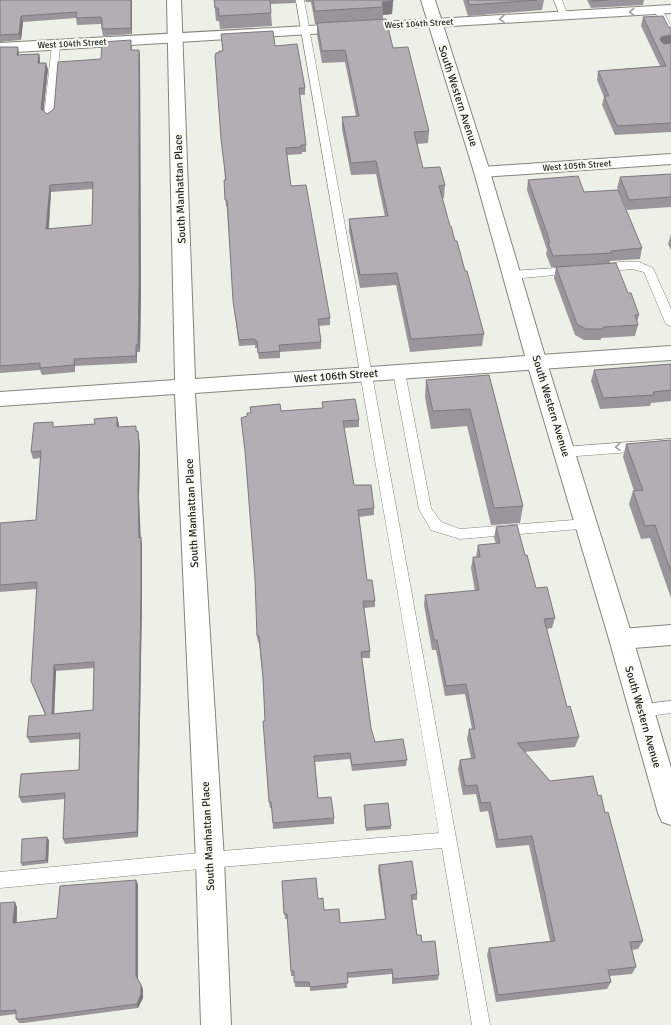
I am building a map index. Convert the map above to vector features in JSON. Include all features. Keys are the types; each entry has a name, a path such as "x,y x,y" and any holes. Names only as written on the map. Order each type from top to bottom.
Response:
{"street":[{"name":"South Manhattan Place","path":"174,0 185,386 210,860 216,1025"},
{"name":"South Western Avenue","path":"428,0 456,83 537,363 621,639 671,813"},
{"name":"West 104th Street","path":"0,48 665,10"},
{"name":"West 105th Street","path":"482,172 671,159"},
{"name":"West 106th Street","path":"0,400 671,353"},
{"path":"621,639 671,635"}],"lane":[{"path":"300,0 481,1025"},
{"path":"558,0 564,16"},
{"path":"665,10 671,34"},
{"path":"49,116 56,46"},
{"path":"512,275 637,266 645,267 649,270 671,322"},
{"path":"399,372 425,509 436,526 460,534 586,524"},
{"path":"564,452 671,444"},
{"path":"642,710 671,707"},
{"path":"0,880 210,860 449,840"}],"building":[{"path":"0,0 131,0 131,28 102,29 101,17 76,18 77,12 21,16 19,34 0,35"},
{"path":"214,0 270,0 271,13 219,16 218,8 215,8"},
{"path":"313,0 393,1 382,2 383,7 315,11"},
{"path":"468,0 537,0 469,5"},
{"path":"663,16 668,26 671,28 671,35 661,37 660,40 664,44 671,43 671,123 617,126 604,96 609,96 598,71 666,66 643,17"},
{"path":"386,19 393,48 408,47 429,131 414,132 423,168 440,167 445,185 439,186 450,226 455,241 457,241 465,271 467,271 484,334 411,339 397,273 360,275 349,219 388,216 376,161 351,163 342,117 359,116 345,50 322,51 317,23"},
{"path":"273,31 275,46 297,44 305,88 299,88 306,145 301,145 301,147 286,148 291,186 306,185 330,318 318,319 321,342 279,345 280,351 258,353 257,341 255,341 255,339 239,340 233,301 227,200 225,200 224,180 226,180 221,139 215,56 216,53 219,53 219,51 223,51 221,34"},
{"path":"131,40 131,50 139,50 139,286 138,345 136,345 136,356 74,359 74,365 40,368 40,363 0,366 0,47 18,47 17,55 39,54 38,63 46,63 41,109 47,114 54,109 58,62 101,59 102,42","holes":["93,182 92,225 46,229 50,185"]},
{"path":"671,174 671,197 629,200 620,177"},
{"path":"578,176 584,192 618,190 642,248 611,251 612,253 553,256 548,243 550,243 547,233 528,180"},
{"path":"616,263 628,293 631,293 639,315 635,315 638,325 603,327 603,329 586,329 577,324 556,267"},
{"path":"671,364 671,390 653,392 654,395 603,398 594,370"},
{"path":"489,375 523,506 494,508 470,409 433,411 426,380"},
{"path":"355,399 359,420 343,421 354,485 371,485 374,508 358,510 367,580 372,580 375,601 363,601 370,651 361,652 371,728 375,742 403,739 407,760 352,765 350,753 314,756 318,798 331,797 334,818 273,823 271,802 269,802 263,721 265,721 263,678 259,636 257,636 255,579 241,418 247,416 247,413 251,413 250,407 280,404 281,411 323,408 322,402"},
{"path":"117,417 117,427 136,426 136,431 138,431 141,593 137,832 63,839 65,793 19,797 21,774 79,770 80,733 27,737 29,716 46,715 31,681 37,582 0,585 0,523 36,520 41,451 31,452 34,423 53,422 53,427 95,424 94,419","holes":["94,662 93,710 52,714 54,665"]},
{"path":"671,440 671,572 655,525 645,526 633,491 643,490 626,444"},
{"path":"517,525 536,588 547,587 555,618 544,619 567,707 570,706 579,737 517,743 550,781 593,776 598,796 601,795 605,813 608,812 643,941 630,942 636,967 608,970 611,982 498,995 489,948 555,941 532,836 498,840 490,802 481,803 477,785 465,786 460,760 475,758 469,729 475,729 466,684 446,686 437,640 434,640 425,595 479,590 473,557 480,557 478,545 500,543 496,527"},
{"path":"388,803 391,826 366,828 364,805"},
{"path":"47,837 46,860 21,863 22,839"},
{"path":"412,861 417,894 411,895 417,935 421,935 422,942 435,941 439,975 393,979 392,969 347,973 348,983 310,987 309,982 294,982 294,971 291,971 287,914 284,914 282,881 316,878 318,899 323,898 324,910 339,909 340,923 386,919 379,865"},
{"path":"136,880 136,976 141,985 141,994 137,1004 21,1019 16,1019 16,1010 0,1011 0,903 15,902 13,923 57,918 60,886"}]}
